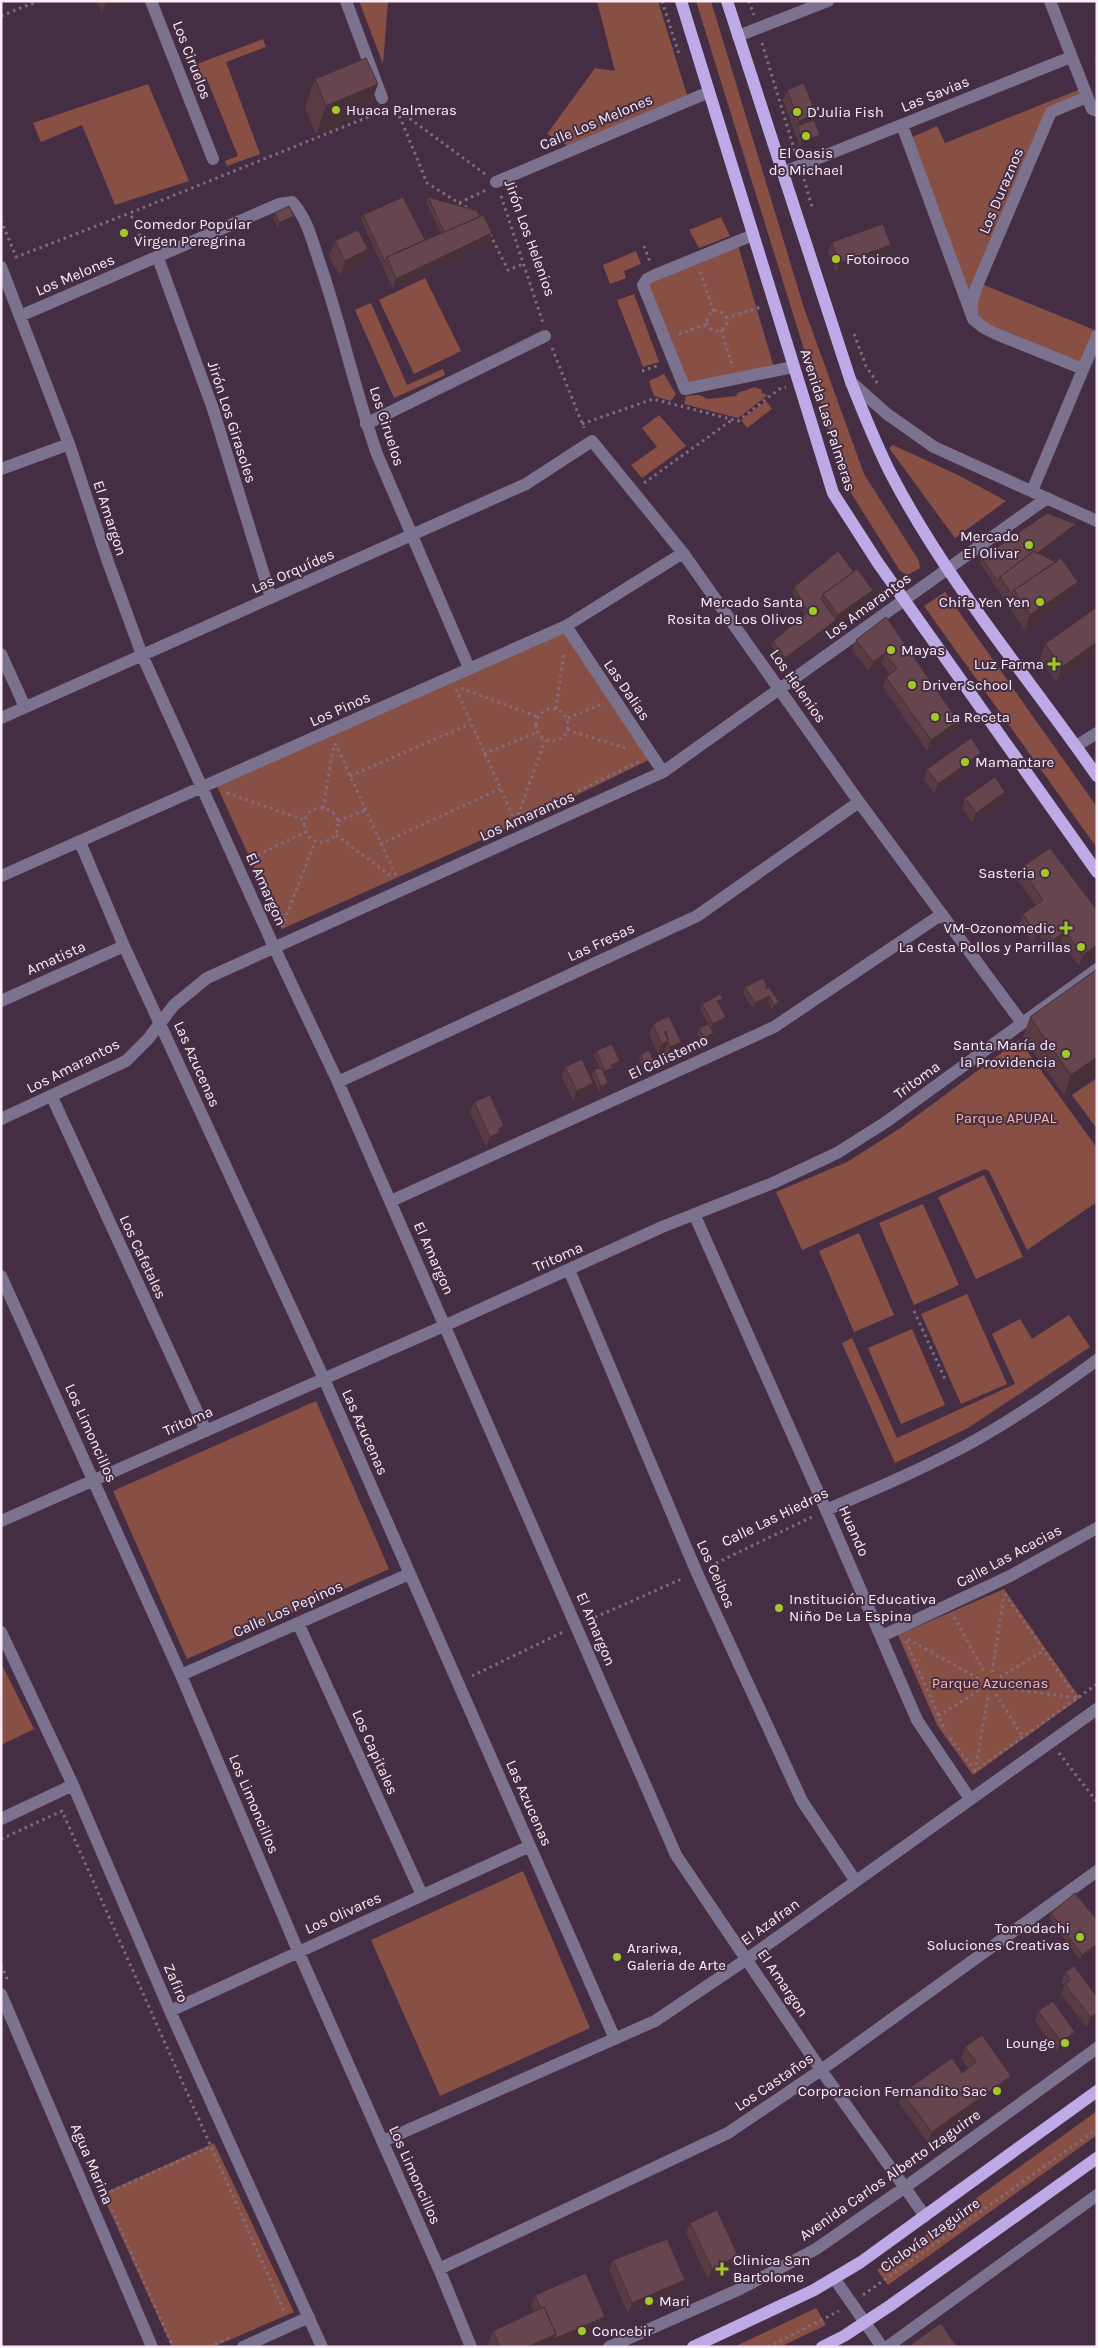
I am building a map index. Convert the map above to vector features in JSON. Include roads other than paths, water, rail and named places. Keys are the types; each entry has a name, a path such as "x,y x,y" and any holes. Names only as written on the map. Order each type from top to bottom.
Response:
{"main road":[{"name":"Avenida Las Palmeras","path":"681,1 833,493 847,517 904,600 1097,872"},
{"path":"727,1 851,382 875,443 892,478 948,568 1097,776"},
{"path":"693,2347 814,2290 834,2278 925,2216 1097,2091"},
{"path":"822,2347 865,2322 1097,2158"}],"street":[{"name":"Los Ciruelos","path":"151,1 213,159"},
{"path":"346,1 382,98"},
{"path":"738,36 828,1"},
{"path":"1050,1 1092,110 1097,111"},
{"name":"Las Savias","path":"784,172 1071,57"},
{"name":"Calle Los Melones","path":"497,184 709,92"},
{"name":"Los Duraznos","path":"973,319 972,303 976,288 1051,112 1087,97"},
{"path":"902,125 973,319 984,328 996,334 1083,369"},
{"name":"Los Ciruelos","path":"279,204 292,202 304,218 333,301 366,424 411,537 469,668"},
{"name":"Los Melones","path":"20,316 158,258 279,204"},
{"path":"753,236 654,275 644,282 685,389 737,380 793,367"},
{"name":"Jirón Los Girasoles","path":"158,258 213,409 271,598"},
{"name":"El Amargon","path":"1,267 69,444 108,562 142,655 392,1202 676,1855 822,2070 925,2216"},
{"path":"366,424 546,336"},
{"path":"1032,491 1097,336"},
{"path":"851,382 887,414 934,446 1097,521"},
{"name":"Las Orquídes","path":"1,718 411,537 526,484 592,441"},
{"name":"Los Helenios","path":"592,441 682,553 780,688 859,802 1022,1023"},
{"path":"1,469 69,444"},
{"name":"Los Amarantos","path":"1,1119 52,1097 126,1060 148,1039 174,1005 197,984 274,947 663,772 1047,498"},
{"name":"Los Pinos","path":"1,876 202,788 332,736 469,668 566,626 682,553"},
{"name":"Las Dalias","path":"566,626 663,772"},
{"path":"1,654 25,707"},
{"path":"1076,746 1097,733"},
{"name":"Las Fresas","path":"338,1082 697,916 859,802"},
{"name":"Las Azucenas","path":"80,842 124,946 324,1379 615,2039"},
{"name":"El Calistemo","path":"392,1202 774,1027 942,914"},
{"name":"Amatista","path":"1,1001 124,946"},
{"name":"Tritoma","path":"1,1521 446,1325 662,1227 694,1216 773,1183 837,1153 886,1122 1097,969"},
{"name":"Los Cafetales","path":"52,1097 206,1431"},
{"name":"Huando","path":"694,1216 882,1636 917,1720 970,1799"},
{"name":"Los Ceibos","path":"569,1270 697,1572 802,1801 856,1880"},
{"name":"Los Limoncillos","path":"1,1276 181,1675 298,1951 439,2269 471,2347"},
{"name":"Calle Las Hiedras","path":"826,1510 901,1478 967,1445 1027,1409 1097,1360"},
{"name":"Calle Las Acacias","path":"882,1636 1010,1576 1097,1528"},
{"name":"Calle Los Pepinos","path":"181,1675 409,1574"},
{"name":"Los Capitales","path":"298,1623 422,1895"},
{"name":"Zafiro","path":"1,1632 73,1785 170,2010 322,2347"},
{"name":"El Azafran","path":"382,2141 655,2021 747,1959 1093,1711"},
{"path":"1,1819 73,1785"},
{"name":"Los Olivares","path":"170,2010 530,1846"},
{"name":"Los Castaños","path":"439,2269 728,2133 822,2070 1097,1871"},
{"name":"Agua Marina","path":"1,1994 152,2347"},
{"name":"Avenida Carlos Alberto Izaguirre","path":"609,2347 740,2289 795,2261 904,2188 1097,2048"},
{"path":"887,2347 1097,2195"},
{"path":"834,2278 882,2347"},
{"path":"243,2347 309,2317"}],"place":[{"name":"Huaca Palmeras","path":"336,110"},
{"name":"D'Julia Fish","path":"797,112"},
{"name":"El Oasis de Michael","path":"806,136"},
{"name":"Comedor Popular Virgen Peregrina","path":"124,233"},
{"name":"Fotoiroco","path":"836,259"},
{"name":"Mercado El Olivar","path":"1029,545"},
{"name":"Chifa Yen Yen","path":"1040,602"},
{"name":"Mercado Santa Rosita de Los Olivos","path":"813,611"},
{"name":"Mayas","path":"891,650"},
{"name":"Luz Farma","path":"1054,664"},
{"name":"Driver School","path":"912,685"},
{"name":"La Receta","path":"935,717"},
{"name":"Mamantare","path":"965,762"},
{"name":"Sasteria","path":"1045,873"},
{"name":"VM-Ozonomedic","path":"1066,928"},
{"name":"La Cesta Pollos y Parrillas","path":"1081,947"},
{"name":"Santa María de la Providencia","path":"1066,1054"},
{"name":"Institución Educativa Niño De La Espina","path":"779,1608"},
{"name":"Tomodachi Soluciones Creativas","path":"1080,1937"},
{"name":"Arariwa, Galeria de Arte","path":"617,1957"},
{"name":"Lounge","path":"1065,2043"},
{"name":"Corporacion Fernandito Sac","path":"997,2091"},
{"name":"Clinica San Bartolome","path":"722,2269"},
{"name":"Mari","path":"649,2301"},
{"name":"Concebir","path":"582,2331"}],"park label":[{"name":"Parque APUPAL","path":"1006,1118"},
{"name":"Parque Azucenas","path":"990,1683"}]}
